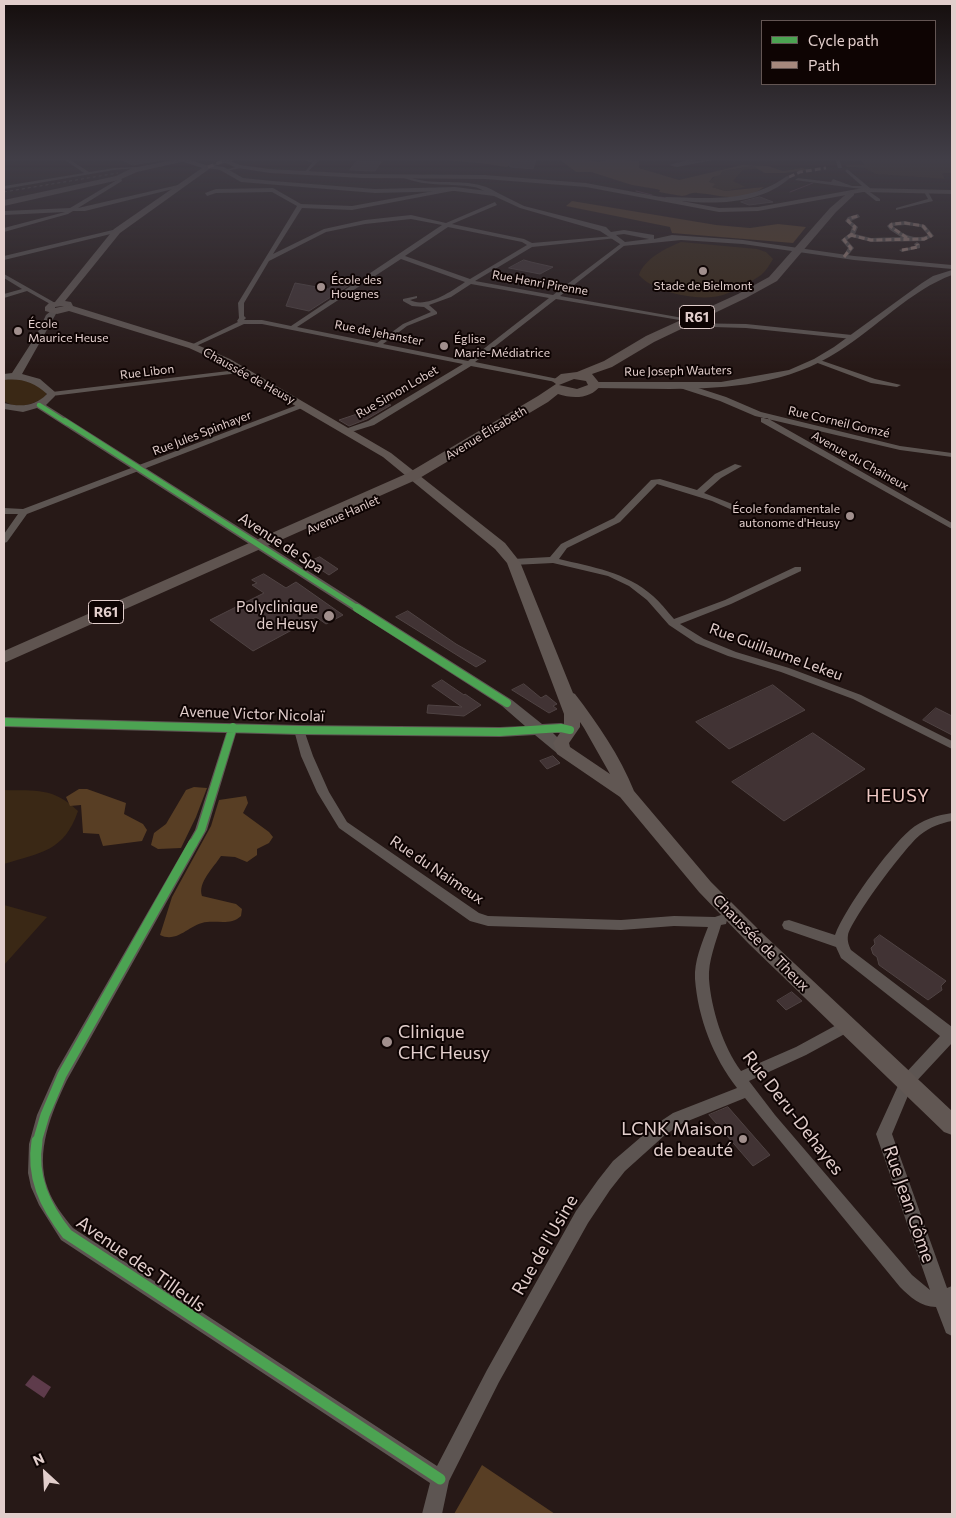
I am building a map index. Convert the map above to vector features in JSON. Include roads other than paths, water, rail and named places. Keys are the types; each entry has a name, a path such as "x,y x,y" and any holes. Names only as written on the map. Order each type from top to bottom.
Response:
{"highway":[{"name":"R61","path":"557,384 566,377 579,375 608,364 650,339 773,278 818,229"},
{"name":"R61","path":"574,393 587,392 608,364"},
{"path":"579,375 594,382"},
{"path":"557,384 563,391 574,393"},
{"name":"Avenue Élisabeth","path":"416,478 543,399 557,384"},
{"name":"Avenue Élisabeth","path":"537,411 564,396 574,393"},
{"name":"Avenue Hanlet","path":"4,666 416,478 537,411"},
{"name":"Avenue Hanlet","path":"4,658 262,547"}],"main road":[{"path":"57,304 119,229"},
{"name":"Chaussée de Heusy","path":"57,304 209,352 348,431 387,456 416,478"},
{"name":"Chaussée de Theux","path":"416,478 486,533 513,562 565,692 585,717 600,746 620,777 626,793"},
{"name":"Chaussée de Theux","path":"565,692 567,725"},
{"path":"567,725 586,734 600,746 591,754 563,750 561,743 567,725"},
{"name":"Chaussée de Theux","path":"563,750 626,793 688,868 724,918 847,1026 952,1124"}],"street":[{"path":"242,319 241,303 286,229"},
{"path":"267,260 319,233 336,229"},
{"path":"293,327 441,229"},
{"path":"468,229 531,245"},
{"path":"602,229 623,244 649,239 680,238 771,246 802,246 820,254"},
{"path":"848,255 850,246 844,240 855,229"},
{"path":"892,229 907,238"},
{"path":"850,235 871,240 924,239 931,236 925,229"},
{"path":"4,258 116,231"},
{"path":"415,297 405,300 414,305 424,305 449,296 531,245 613,236 624,232 649,239"},
{"name":"Rue Simon Lobet","path":"348,431 371,423 470,363 623,244"},
{"path":"902,250 918,247 917,244"},
{"path":"771,246 786,252 791,260 820,254 848,255 944,270 952,267"},
{"name":"Rue Henri Pirenne","path":"401,256 469,282 685,322 852,337"},
{"name":"Rue Joseph Wauters","path":"594,382 683,386 721,384 791,372 817,360 852,337 936,278 944,270"},
{"path":"4,276 57,304"},
{"path":"4,296 28,289"},
{"path":"45,299 57,304"},
{"path":"16,375 57,304"},
{"path":"378,345 405,324 435,313 433,309 424,305"},
{"name":"Rue Henri Pirenne","path":"648,314 685,322"},
{"name":"Rue Henri Pirenne","path":"703,314 746,326"},
{"name":"Rue de Jehanster","path":"192,346 242,319 293,327 470,363 557,384"},
{"path":"817,360 874,381 898,385"},
{"name":"Rue Libon","path":"52,394 245,371"},
{"path":"4,377 16,375 29,377 52,394 39,405 26,408 4,407"},
{"path":"721,384 720,394 723,399"},
{"name":"Rue Corneil Gomzé","path":"683,386 723,399 758,414 900,448 952,455"},
{"name":"Avenue de Spa","path":"39,405 513,707 538,731 563,750"},
{"name":"Rue Jules Spinhayer","path":"24,512 303,406"},
{"name":"Avenue du Chaineux","path":"758,414 764,420 952,526"},
{"path":"698,494 718,476 738,466"},
{"path":"554,560 564,546 617,520 654,482 660,481 742,511"},
{"path":"4,511 24,512"},
{"path":"4,540 24,512"},
{"name":"Rue Guillaume Lekeu","path":"513,562 554,560 611,574 632,584 650,598 672,623 700,642 785,670 858,698 952,745"},
{"path":"672,623 728,602 798,570"},
{"path":"500,732 510,728 516,720 513,707"},
{"name":"Avenue de Spa","path":"513,707 567,725"},
{"name":"Avenue Victor Nicolaï","path":"4,722 298,730 500,732"},
{"path":"500,732 538,731 567,725"},
{"name":"Avenue des Tilleuls","path":"232,727 201,830 62,1075 46,1108 39,1136 36,1161 39,1187 50,1211 66,1234 440,1479"},
{"name":"Rue du Naimeux","path":"298,730 323,792 343,825 457,906 476,917 488,921 621,925 724,918"},
{"path":"500,732 563,750"},
{"path":"951,1034 846,954 840,935 884,869 913,833 929,822 952,817"},
{"name":"Rue Deru-Dehayes","path":"724,918 705,954 702,978 712,1031 741,1085 906,1281 925,1298 948,1296"},
{"path":"788,925 841,943"},
{"name":"Rue de l'Usine","path":"432,1514 440,1479 493,1376 577,1225 614,1172 660,1130 678,1118 847,1026"},
{"name":"Rue Jean Gôme","path":"951,1034 907,1082 884,1134 948,1296 952,1327"}],"place":[{"name":"Stade de Bielmont","path":"703,271"},
{"name":"École des Hougnes","path":"321,287"},
{"name":"École Maurice Heuse","path":"18,331"},
{"name":"Église Marie-Médiatrice","path":"444,346"},
{"name":"École fondamentale autonome d'Heusy","path":"850,516"},
{"name":"Polyclinique de Heusy","path":"329,616"},
{"name":"Clinique CHC Heusy","path":"387,1042"},
{"name":"LCNK Maison de beauté","path":"743,1139"}],"district":[{"name":"HEUSY","path":"898,796"}]}
